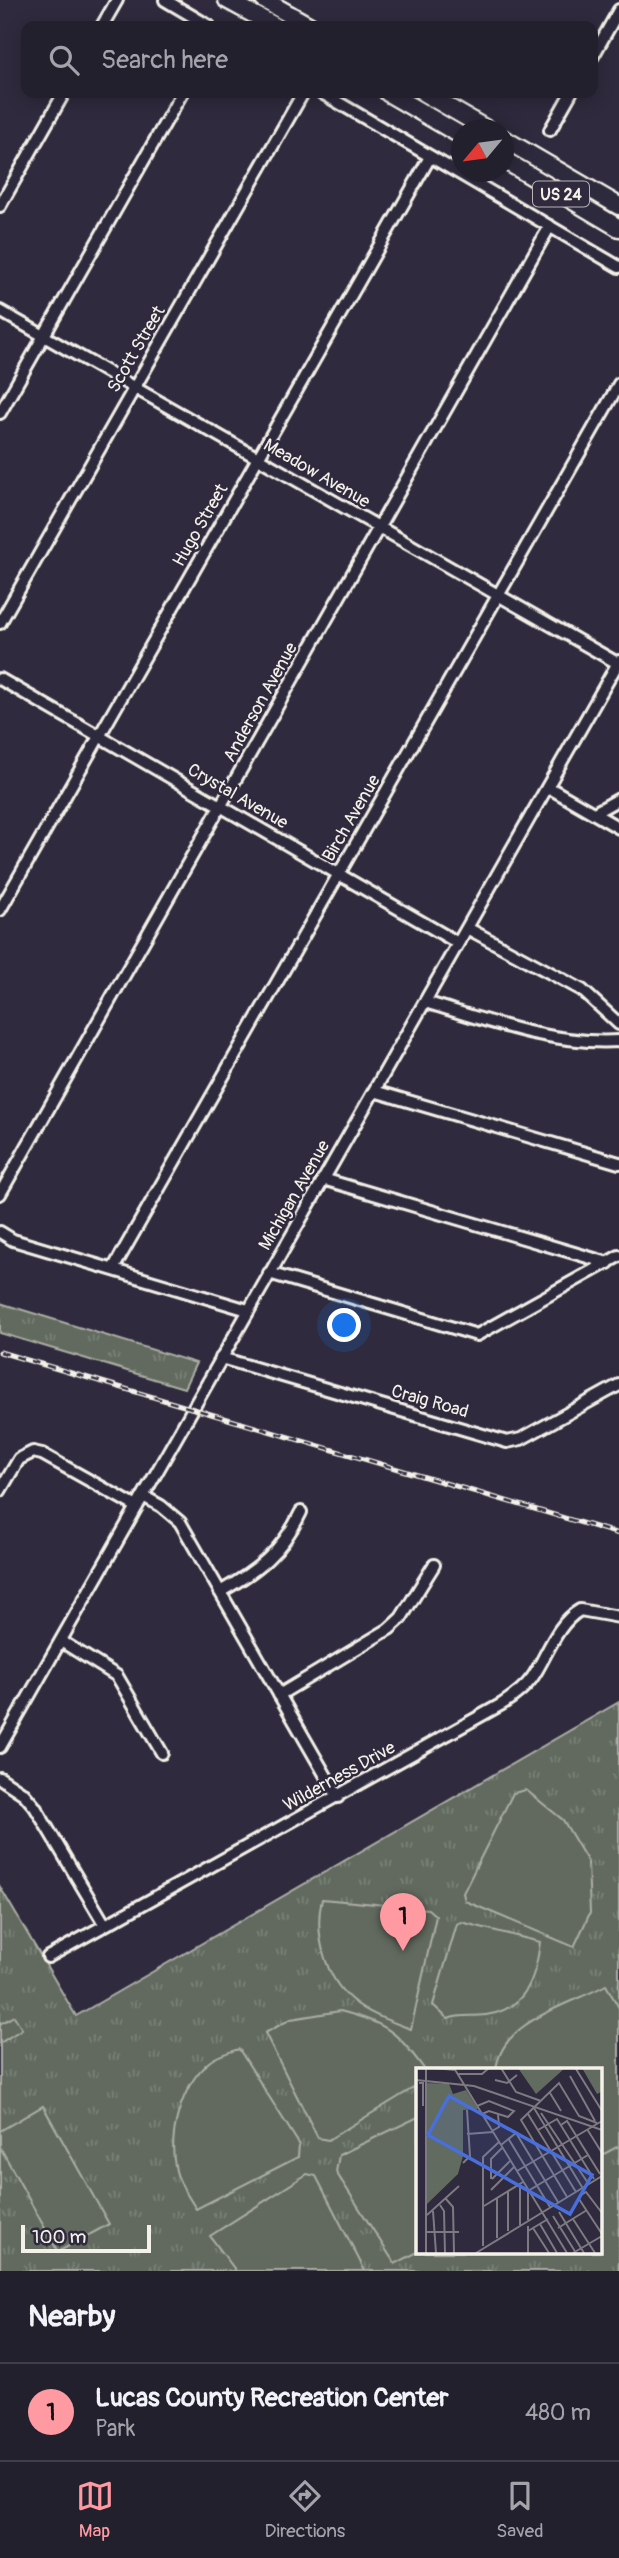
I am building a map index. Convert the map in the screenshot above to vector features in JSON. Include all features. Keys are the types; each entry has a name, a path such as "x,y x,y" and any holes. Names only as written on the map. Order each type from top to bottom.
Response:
{"highway":[{"path":"227,0 266,21"},
{"path":"264,0 301,21"},
{"path":"396,98 451,130"},
{"path":"433,98 469,119"},
{"name":"US 24","path":"514,145 619,206"},
{"name":"US 24","path":"514,166 619,228"}],"street":[{"path":"105,21 117,0"},
{"path":"165,0 201,21"},
{"path":"598,46 619,10"},
{"path":"0,206 61,98"},
{"path":"0,412 179,98"},
{"name":"Scott Street","path":"0,624 300,98"},
{"path":"330,98 619,267"},
{"path":"550,130 568,98"},
{"name":"Hugo Street","path":"0,910 430,157"},
{"name":"Anderson Avenue","path":"0,1194 551,226"},
{"name":"Meadow Avenue","path":"0,311 618,663"},
{"name":"Birch Avenue","path":"113,1269 619,384"},
{"name":"Michigan Avenue","path":"0,1747 618,663"},
{"name":"Crystal Avenue","path":"0,679 458,943"},
{"path":"548,787 619,828"},
{"path":"594,813 619,799"},
{"path":"467,928 582,990 619,1024"},
{"path":"425,1002 550,1038 572,1042 619,1041"},
{"path":"374,1091 619,1163"},
{"path":"323,1179 608,1263"},
{"path":"0,1232 12,1240 248,1310"},
{"path":"269,1273 477,1335 619,1256"},
{"name":"Craig Road","path":"221,1358 507,1442 521,1439 619,1385"},
{"path":"0,1491 19,1459 33,1452 42,1454 137,1507"},
{"path":"143,1496 162,1506 180,1522 338,1797"},
{"path":"220,1592 267,1563 287,1539 301,1513"},
{"path":"279,1695 390,1629 401,1618 434,1565"},
{"name":"Wilderness Drive","path":"48,1957 338,1797 517,1694 530,1681 556,1636 580,1610 619,1617"},
{"path":"61,1641 117,1676 162,1753"},
{"path":"0,1778 24,1794 36,1807 105,1925"}],"green space":[{"path":"0,1303 196,1363 184,1388 0,1333"},
{"path":"619,1702 619,2271 0,2271 0,1887 76,2016"},
{"path":"526,1790 563,1820 588,1862 590,1913 574,1947 465,1901 463,1893 513,1793"},
{"path":"322,1899 428,1909 436,1916 411,2029 358,2005 334,1979 323,1953 319,1925"},
{"path":"461,1922 540,1942 536,1967 527,1989 511,2006 500,2012 448,2019 433,2005 457,1924"},
{"path":"606,1985 619,2008 619,2146 602,2155 602,2068 497,2068 510,2038 539,2016"},
{"path":"340,2011 380,2025 398,2037 423,2068 416,2068 416,2086 328,2140 318,2138 265,2033 291,2019"},
{"path":"14,2016 22,2029 0,2043 0,2024"},
{"path":"239,2049 299,2144 298,2157 196,2209 176,2171 173,2142 179,2112 199,2072 216,2057"},
{"path":"43,2106 109,2224 58,2252 0,2147 0,2131"},
{"path":"416,2118 416,2253 395,2264 336,2172 339,2155"},
{"path":"307,2174 316,2176 365,2271 236,2271 210,2236"}],"railway":[{"path":"0,1352 619,1534"}],"place":[{"name":"Lucas County Recreation Center","path":"403,1951"}]}
